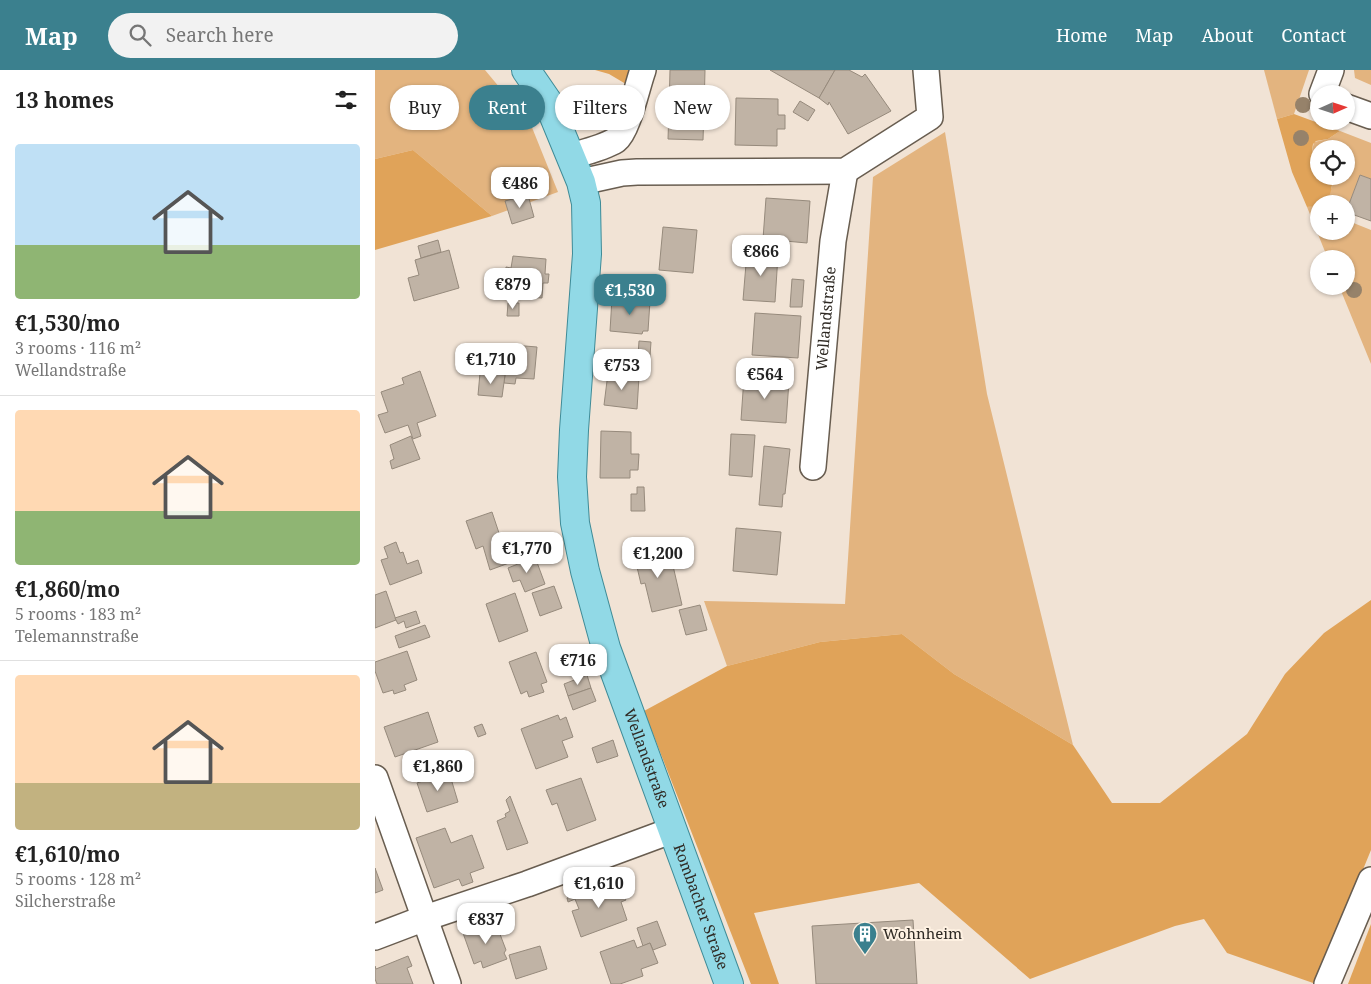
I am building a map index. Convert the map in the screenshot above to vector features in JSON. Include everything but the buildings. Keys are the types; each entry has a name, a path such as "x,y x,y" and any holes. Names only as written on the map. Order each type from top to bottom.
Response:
{"main road":[{"name":"Wellandstraße","path":"526,70 548,102 581,182 586,203 587,254 572,477 575,523 585,572 606,648 673,830"},
{"name":"Rombacher Straße","path":"673,830 729,984"}],"street":[{"path":"571,156 617,139 626,125 643,70"},
{"path":"581,182 628,172 845,171 930,117 926,70"},
{"path":"1325,85 1331,70"},
{"path":"1355,110 1371,116"},
{"path":"617,139 628,172"},
{"name":"Wellandstraße","path":"813,467 833,240 845,171"},
{"path":"375,778 447,984"},
{"path":"375,937 673,830"},
{"path":"1327,984 1371,880"}],"shaded area":[{"path":"375,70 485,70 498,85 469,85 469,130 533,130 558,192 492,216 413,150 375,159"},
{"path":"595,70 643,70 638,85 628,85 609,74"},
{"path":"1264,70 1309,70 1294,114 1277,119"},
{"path":"1354,70 1371,70 1371,85 1355,78"},
{"path":"1294,114 1310,120 1310,130 1340,131 1328,139 1310,140 1310,185 1332,185 1330,195 1310,195 1310,207 1307,207 1292,172 1277,119"},
{"path":"1340,131 1371,143 1371,179 1360,175 1352,195 1328,195 1332,185 1355,185 1355,140 1323,140"},
{"path":"945,132 987,394 1073,745 954,674 902,634 820,642 727,666 704,601 845,604 873,177"},
{"path":"413,150 492,216 375,250 375,159"},
{"path":"1355,224 1371,230 1371,364 1343,295 1355,295 1355,250 1324,250 1320,240 1355,240"},
{"path":"1371,600 1371,850 1316,984 1227,953 1204,919 1175,926 1030,979 919,883 754,913 779,984 751,984 644,711 727,666 820,642 902,634 954,674 1073,745 1112,803 1160,803 1247,734 1285,674 1324,633"},
{"path":"1371,924 1371,984 1348,984"}],"place":[{"name":"Wohnheim","path":"865,955"}]}
